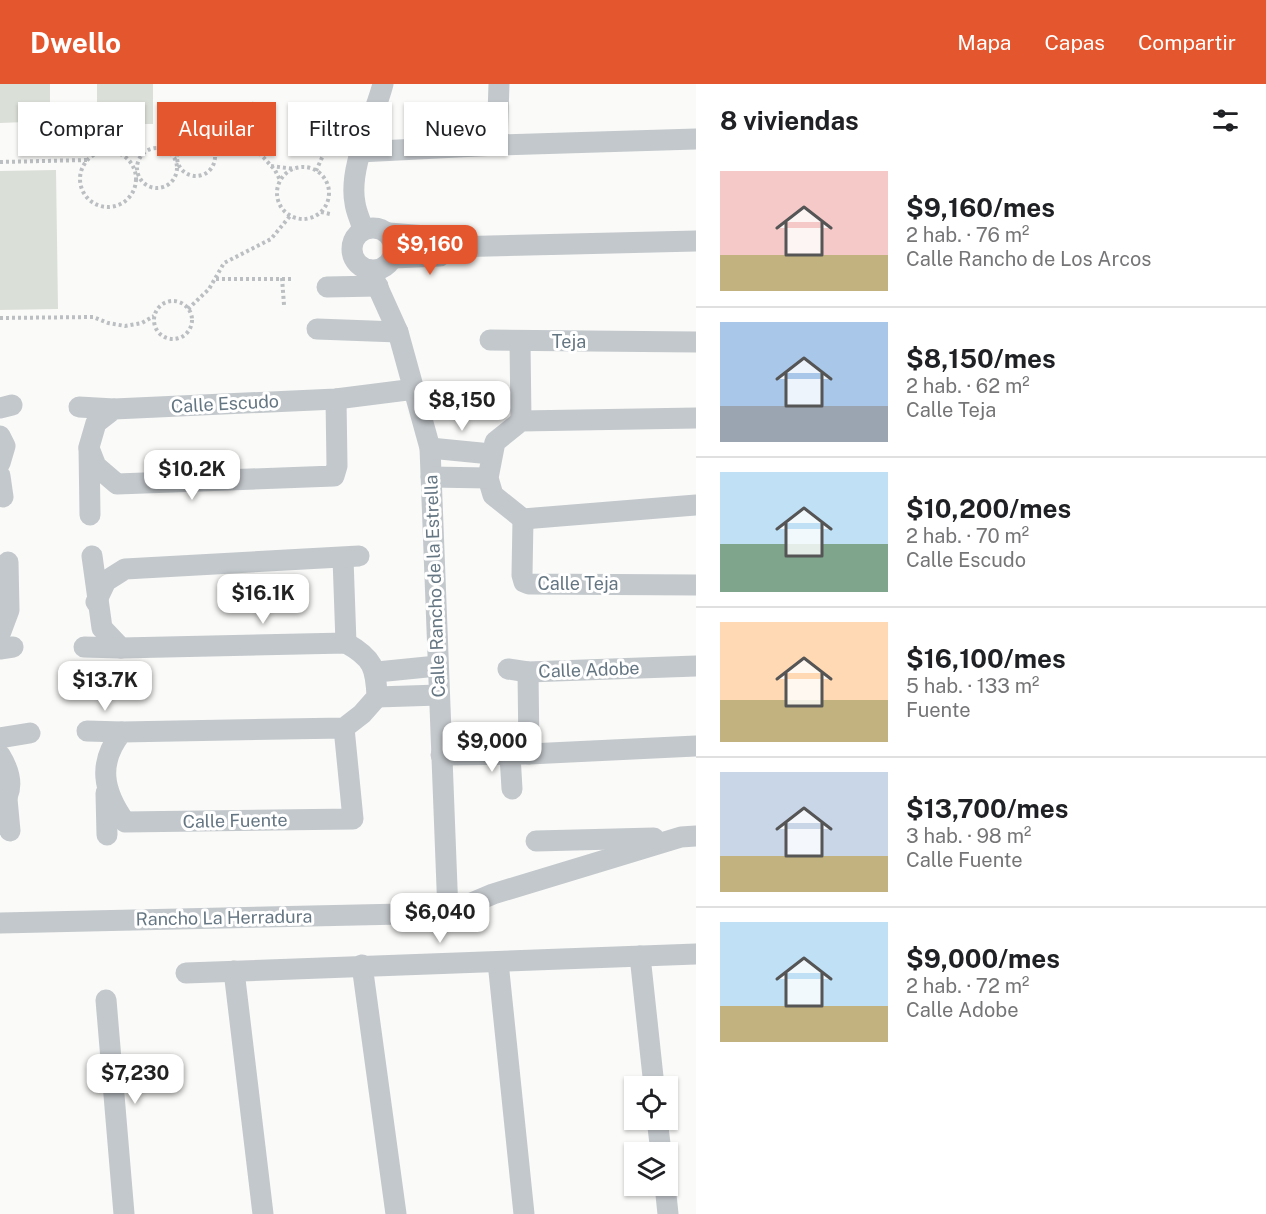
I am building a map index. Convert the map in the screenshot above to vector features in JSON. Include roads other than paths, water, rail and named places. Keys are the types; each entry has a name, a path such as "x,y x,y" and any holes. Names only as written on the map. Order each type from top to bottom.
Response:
{"street":[{"path":"378,102 383,84"},
{"path":"498,102 499,84"},
{"path":"508,144 696,138"},
{"path":"359,156 354,201 363,230"},
{"path":"374,278 358,264 352,252 354,239 363,230 377,228 388,233 438,237 449,247"},
{"path":"327,287 374,278 393,258 395,245 388,233"},
{"path":"393,258 440,256 449,247 696,241"},
{"name":"Calle Rancho de la Estrella","path":"374,278 398,332 430,448 448,913"},
{"path":"317,329 398,332"},
{"name":"Teja","path":"490,340 696,342"},
{"path":"520,342 521,421"},
{"name":"Calle Escudo","path":"79,407 114,409 336,399 415,389"},
{"path":"89,447 96,466 117,483 334,476 337,466 336,399"},
{"path":"90,515 89,447 96,423 114,409"},
{"path":"696,418 521,421 495,442 488,478 493,495 522,519 696,505"},
{"path":"430,448 491,454"},
{"path":"431,477 488,478"},
{"name":"Calle Teja","path":"522,519 522,575 524,582 529,584 696,585"},
{"path":"92,556 96,602 102,628 121,648"},
{"path":"96,602 106,581 125,569 351,557 346,643"},
{"path":"4,643 9,610 8,562"},
{"path":"0,588 9,610"},
{"path":"84,647 346,643 360,651 377,684"},
{"path":"87,731 344,728 362,714 377,684 437,666"},
{"name":"Calle Adobe","path":"512,789 520,754 518,671 696,666"},
{"path":"377,684 439,695"},
{"name":"Calle Fuente","path":"122,732 108,749 105,780 113,805 125,822 353,819 344,728"},
{"path":"0,738 30,733"},
{"path":"441,755 696,746"},
{"path":"0,755 12,784 4,803 10,831"},
{"path":"105,780 107,835"},
{"path":"448,913 493,894 689,836"},
{"path":"536,841 689,836"},
{"name":"Rancho La Herradura","path":"0,923 448,913"},
{"path":"186,973 696,954"},
{"path":"640,956 653,1076"},
{"path":"498,962 524,1214"},
{"path":"362,965 396,1214"},
{"path":"234,971 263,1214"},
{"path":"106,1000 124,1214"},
{"path":"666,1196 668,1214"}]}
